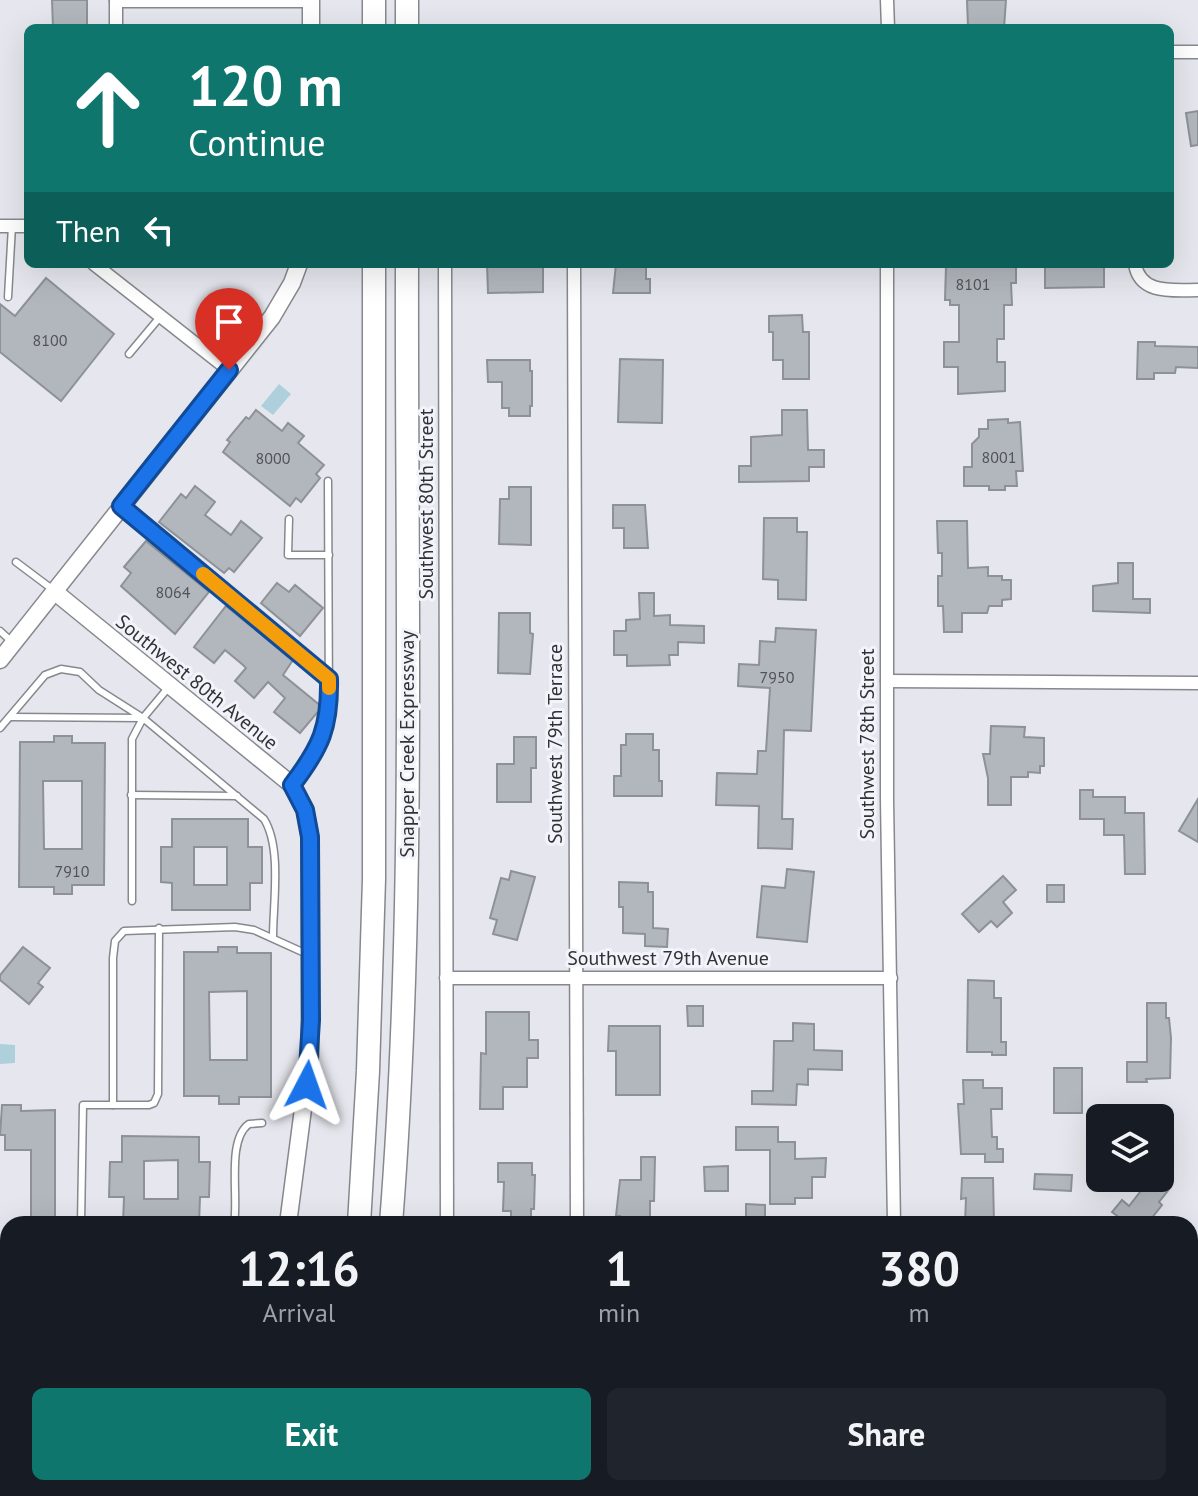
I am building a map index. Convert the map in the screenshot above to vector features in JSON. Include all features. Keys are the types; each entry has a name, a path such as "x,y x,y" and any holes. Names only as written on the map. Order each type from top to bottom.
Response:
{"highway":[{"path":"374,0 374,24"},
{"path":"407,0 407,24"},
{"name":"Snapper Creek Expressway","path":"359,1216 374,879 374,268"},
{"name":"Snapper Creek Expressway","path":"392,1216 407,870 407,268"}],"street":[{"path":"116,24 116,0 311,0 311,24"},
{"path":"887,0 888,24"},
{"path":"1174,52 1198,52"},
{"path":"99,268 229,370"},
{"path":"0,660 272,317 298,268"},
{"name":"Southwest 80th Street","path":"445,268 447,1216"},
{"name":"Southwest 79th Terrace","path":"574,268 577,1216"},
{"name":"Southwest 78th Street","path":"887,268 887,681 894,1216"},
{"path":"1136,268 1138,277 1145,285 1161,290 1198,290"},
{"path":"121,506 329,679"},
{"name":"Southwest 80th Avenue","path":"55,592 292,785 305,810 310,837 311,956"},
{"path":"887,681 1198,683"},
{"path":"289,1216 307,1085 311,956"},
{"name":"Southwest 79th Avenue","path":"446,978 891,978"}],"lane":[{"path":"6,226 8,297"},
{"path":"129,354 161,316"},
{"path":"292,785 325,731 329,713 328,481"},
{"path":"289,519 288,555 329,555"},
{"path":"16,562 55,592"},
{"path":"0,631 14,643"},
{"path":"0,728 45,675 70,669 80,672 99,690 143,718 264,819 272,837 273,937"},
{"path":"132,901 132,739 143,718 169,686"},
{"path":"10,717 143,718"},
{"path":"131,795 237,796"},
{"path":"113,1105 113,958 115,941 124,931 235,927 273,937 311,956"},
{"path":"81,1216 83,1105 149,1105 154,1103 158,1094 159,928"},
{"path":"236,1216 236,1156 240,1134 249,1124 262,1123"},
{"path":"0,1496 14,1496"}],"water":[{"path":"279,384 291,394 273,415 261,406"},
{"path":"0,1044 15,1045 15,1063 0,1064"}],"building":[{"path":"52,0 87,0 87,24 53,24"},
{"path":"967,0 1006,0 1004,24 968,24"},
{"path":"1198,111 1198,145 1191,146 1186,113"},
{"path":"487,268 543,268 543,292 488,293"},
{"path":"616,268 646,268 650,293 613,293"},
{"path":"946,268 1016,268 1016,283 1011,283 1012,305 1004,305 1004,339 997,339 997,362 1005,362 1005,391 958,394 958,367 944,367 944,342 959,342 959,305 950,305 950,300 945,300"},
{"path":"1045,268 1104,268 1104,287 1045,288"},
{"path":"46,278 114,334 61,401 0,352 0,304 15,316"},
{"path":"802,315 803,332 809,332 809,379 783,379 783,360 773,360 773,332 769,332 769,316"},
{"path":"1138,342 1155,342 1155,346 1198,347 1198,368 1176,367 1175,373 1154,373 1154,379 1137,379"},
{"path":"620,359 663,360 662,423 618,422"},
{"path":"487,360 530,360 530,416 509,416 509,408 502,408 502,382 488,382"},
{"path":"256,410 282,431 288,423 304,436 298,443 324,465 316,474 320,478 301,502 296,498 290,506 223,452 230,442 227,440"},
{"path":"782,410 807,410 808,450 824,450 824,467 809,467 809,481 739,482 739,466 751,466 751,437 782,435"},
{"path":"1008,419 1008,423 1020,422 1023,471 1016,471 1017,486 989,490 989,486 964,486 964,467 972,467 972,444 979,437 979,429 988,429 988,420"},
{"path":"195,486 215,502 205,515 231,535 241,521 262,538 234,572 229,568 224,573 159,522 181,494 186,498"},
{"path":"509,487 531,487 531,545 499,544 500,499 509,499"},
{"path":"613,505 645,505 648,548 624,548 624,528 613,528"},
{"path":"764,518 797,518 797,532 807,532 806,600 778,599 778,580 763,579"},
{"path":"937,521 967,521 968,568 988,567 988,576 1011,580 1011,599 1002,600 1002,606 989,606 987,613 962,613 962,632 944,632 943,606 938,606 942,553 938,553"},
{"path":"146,541 209,592 175,634 121,586 131,573 124,567"},
{"path":"1118,563 1133,563 1133,599 1150,599 1150,613 1093,611 1093,586 1118,583"},
{"path":"277,583 289,592 295,585 323,608 300,636 261,603"},
{"path":"639,593 654,593 654,616 670,615 670,625 704,626 704,643 678,642 678,655 669,655 670,665 627,666 627,655 614,655 614,631 626,631 626,620 640,619"},
{"path":"226,606 293,660 283,675 322,707 300,733 274,712 285,698 268,682 254,698 235,681 246,668 243,665 225,650 214,663 194,647"},
{"path":"499,613 530,613 530,633 533,634 530,674 498,673"},
{"path":"776,628 816,630 811,731 784,730 782,819 793,819 792,849 758,848 759,806 716,805 717,773 757,774 758,751 766,751 770,688 738,686 739,664 759,665 760,641 775,642"},
{"path":"991,726 1025,727 1024,737 1044,738 1044,766 1040,766 1040,773 1028,772 1028,777 1011,777 1011,805 988,805 988,778 983,754 990,754"},
{"path":"626,734 653,734 653,750 659,750 662,796 614,796 614,776 621,776 621,745 626,745"},
{"path":"54,736 72,736 72,743 105,743 104,885 72,885 72,894 54,894 54,887 19,887 20,742 54,742","holes":["43,781 82,781 82,849 44,849"]},
{"path":"514,737 536,737 536,768 531,768 531,802 497,802 497,764 514,764"},
{"path":"1080,790 1093,790 1093,797 1125,797 1125,813 1144,813 1145,874 1125,874 1124,835 1104,835 1104,819 1080,819"},
{"path":"1198,799 1198,842 1179,831"},
{"path":"172,819 248,819 248,847 262,847 262,883 250,883 250,910 172,910 172,883 161,882 161,847 172,847","holes":["194,847 227,847 227,885 194,885"]},
{"path":"787,869 814,872 807,942 757,937 762,886 785,888"},
{"path":"511,871 535,877 517,940 493,934 497,920 490,918 501,878 509,880"},
{"path":"1003,876 1016,890 1003,902 1012,913 997,927 991,921 979,932 962,914"},
{"path":"619,882 648,883 648,892 653,892 653,928 668,929 667,947 645,946 645,934 623,933"},
{"path":"1047,885 1064,885 1064,902 1047,902"},
{"path":"23,947 50,968 38,983 43,987 29,1004 0,980 0,975"},
{"path":"218,947 237,947 237,953 271,953 271,1097 239,1097 239,1104 219,1104 219,1096 184,1096 184,952 218,952","holes":["247,991 247,1060 210,1060 209,992"]},
{"path":"968,980 994,981 994,998 1001,998 1001,1042 1006,1042 1006,1055 967,1052"},
{"path":"1147,1003 1166,1003 1171,1038 1170,1078 1127,1082 1127,1062 1147,1062"},
{"path":"687,1006 703,1006 703,1026 688,1026"},
{"path":"486,1012 529,1012 529,1040 538,1040 538,1058 527,1058 527,1087 503,1087 503,1109 480,1109 481,1053 486,1054"},
{"path":"793,1023 814,1024 814,1050 842,1051 842,1070 808,1069 808,1085 797,1084 796,1105 752,1104 752,1091 773,1091 774,1041 793,1041"},
{"path":"609,1026 660,1026 660,1095 616,1095 616,1051 608,1051"},
{"path":"1054,1068 1082,1068 1082,1113 1054,1113"},
{"path":"963,1080 983,1080 983,1088 1002,1088 1002,1109 991,1109 992,1137 997,1137 997,1149 1003,1149 1003,1162 985,1162 985,1154 961,1154 958,1104 964,1104"},
{"path":"2,1105 21,1105 21,1111 55,1110 55,1216 31,1216 31,1150 5,1150 5,1135 0,1135"},
{"path":"736,1127 778,1127 778,1142 795,1142 795,1159 826,1158 825,1177 812,1177 812,1198 795,1198 795,1204 770,1204 770,1150 736,1150"},
{"path":"122,1136 199,1137 199,1162 210,1162 209,1197 200,1197 199,1216 123,1216 124,1197 109,1197 110,1162 122,1162","holes":["178,1160 178,1199 144,1199 144,1161"]},
{"path":"641,1157 655,1157 654,1201 650,1201 650,1216 616,1216 620,1180 641,1180"},
{"path":"498,1163 532,1163 532,1175 535,1175 531,1216 511,1216 511,1211 503,1211 504,1182 498,1182"},
{"path":"728,1166 728,1191 705,1191 704,1167"},
{"path":"1035,1174 1072,1175 1071,1191 1034,1189"},
{"path":"962,1178 993,1178 994,1216 965,1216 966,1198 961,1199"},
{"path":"1140,1192 1167,1192 1153,1216 1117,1216 1112,1212 1122,1200 1129,1206"},
{"path":"746,1204 765,1205 765,1216 746,1216"}],"slow traffic":[{"path":"203,574 329,679 329,688"}],"route":[{"path":"229,370 121,506 329,679 329,713 325,731 292,785 302,800 310,837 311,1020 307,1085"}]}
